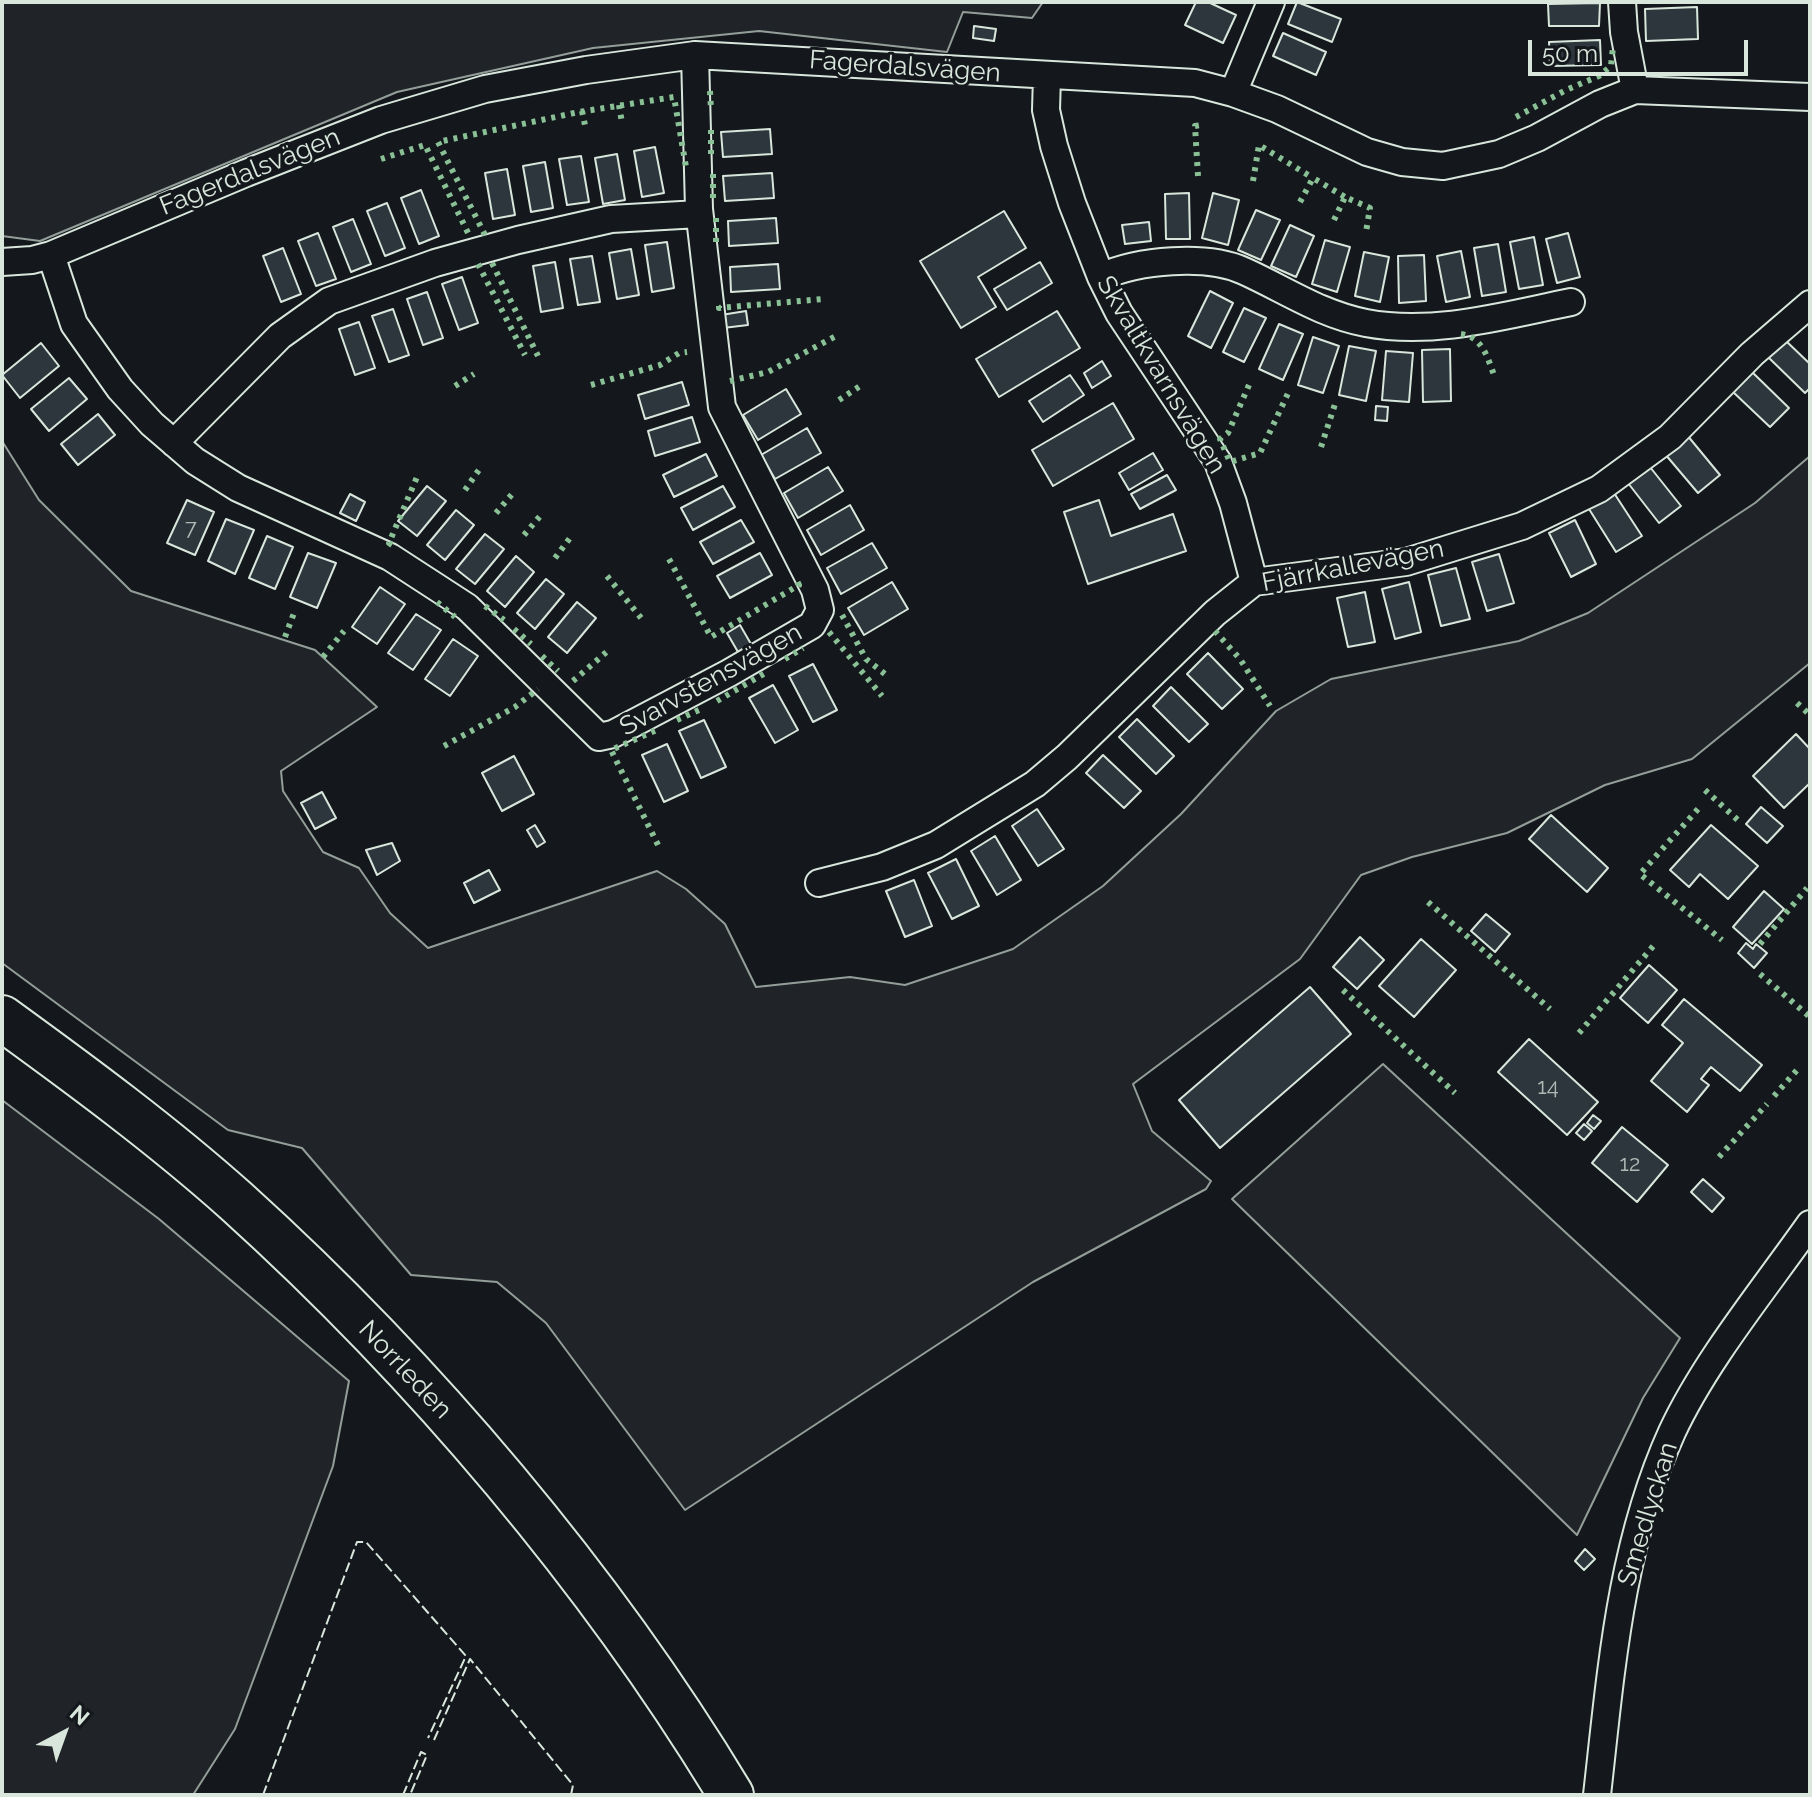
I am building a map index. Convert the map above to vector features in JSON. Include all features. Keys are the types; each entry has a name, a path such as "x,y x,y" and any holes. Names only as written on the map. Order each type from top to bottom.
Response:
{"highway":[{"name":"Norrleden","path":"2,1018 92,1083 234,1199 406,1368 539,1524 634,1649 731,1795"}],"street":[{"path":"1233,93 1271,2"},
{"path":"1622,2 1624,32 1635,90"},
{"name":"Fagerdalsvägen","path":"2,262 51,255 381,120 485,89 586,70 695,55 1195,83 1277,109 1367,152 1402,162 1443,166 1499,154 1635,90 1810,97"},
{"name":"Svarvstensvägen","path":"51,255 74,324 120,389 152,424 195,461 238,488 390,557 467,607 599,737 613,734 812,625 820,610 815,590 722,407 699,214 695,55"},
{"name":"Skvaltkvarnsvägen","path":"1047,76 1046,110 1054,146 1101,277 1119,313 1218,462 1233,503 1254,582"},
{"path":"174,443 280,336 329,301 435,263 528,237 611,219 699,214"},
{"path":"1101,277 1119,269 1194,260 1240,269 1321,310 1368,323 1404,325 1472,321 1571,302"},
{"name":"Fjärrkallevägen","path":"819,883 882,867 936,845 1035,784 1067,757 1215,613 1254,582 1406,562 1522,526 1599,489 1670,437 1784,323 1810,304"},
{"name":"Smedlyckan","path":"1597,1795 1614,1646 1627,1569 1655,1473 1691,1397 1810,1224"}],"shaded area":[{"path":"2,2 1043,2 1032,18 963,12 947,52 759,31 593,48 397,92 40,241 2,236"},
{"path":"2,441 39,500 131,591 315,650 377,707 281,771 283,791 323,852 359,868 390,913 428,948 657,871 686,889 725,924 756,987 850,977 905,985 1013,949 1103,886 1181,814 1276,711 1331,679 1519,641 1588,613 1755,503 1810,456 1810,663 1692,759 1605,785 1507,833 1412,857 1361,875 1300,959 1133,1084 1152,1131 1211,1181 1206,1189 1033,1282 685,1510 546,1323 497,1282 411,1275 302,1148 228,1130 2,963"},
{"path":"1383,1064 1680,1338 1643,1398 1577,1535 1232,1199"},
{"path":"2,1100 159,1219 349,1381 333,1466 235,1729 193,1795 2,1795"}],"building":[{"path":"1196,2 1208,2 1236,15 1223,43 1185,25"},
{"path":"1297,2 1341,19 1332,42 1288,24"},
{"path":"1600,3 1599,26 1549,26 1548,4"},
{"path":"1697,7 1698,39 1646,41 1645,9"},
{"path":"974,26 996,29 994,41 973,38"},
{"path":"1283,33 1326,52 1316,75 1273,56"},
{"path":"1600,40 1601,65 1550,66 1549,42"},
{"path":"770,129 772,154 723,157 721,132"},
{"path":"655,147 664,193 642,197 634,151"},
{"path":"617,154 625,200 603,204 595,158"},
{"path":"581,156 589,202 567,205 559,159"},
{"path":"545,162 553,208 531,212 523,166"},
{"path":"507,169 515,215 493,219 485,173"},
{"path":"772,173 774,198 725,201 723,176"},
{"path":"421,190 439,236 419,244 401,198"},
{"path":"1189,193 1190,239 1166,239 1165,194"},
{"path":"1213,193 1239,200 1228,245 1202,238"},
{"path":"387,203 405,248 385,256 367,211"},
{"path":"1256,210 1280,220 1261,260 1238,250"},
{"path":"1004,211 1026,248 978,277 996,307 961,328 920,261"},
{"path":"776,218 778,243 729,246 728,221"},
{"path":"353,219 371,264 351,272 333,227"},
{"path":"1149,222 1151,241 1125,244 1122,225"},
{"path":"1290,225 1314,236 1296,277 1271,266"},
{"path":"318,233 336,279 316,286 298,241"},
{"path":"1568,233 1580,277 1557,283 1546,239"},
{"path":"1534,237 1543,285 1519,289 1510,242"},
{"path":"1325,240 1350,247 1337,292 1312,284"},
{"path":"667,242 674,288 652,292 645,245"},
{"path":"1498,244 1506,292 1482,296 1474,248"},
{"path":"283,248 301,294 281,302 263,256"},
{"path":"631,249 639,295 617,299 609,253"},
{"path":"1461,251 1470,297 1446,302 1437,256"},
{"path":"1364,252 1389,257 1380,302 1355,296"},
{"path":"1424,255 1426,301 1399,303 1398,256"},
{"path":"592,256 600,302 578,305 570,259"},
{"path":"555,262 563,308 541,312 533,266"},
{"path":"1040,262 1052,283 1007,310 994,289"},
{"path":"778,264 780,289 731,292 730,267"},
{"path":"462,277 478,323 459,330 442,284"},
{"path":"1210,291 1233,303 1211,348 1188,336"},
{"path":"427,292 443,338 423,345 407,299"},
{"path":"1244,308 1266,318 1244,362 1223,352"},
{"path":"393,309 409,355 389,362 372,316"},
{"path":"746,311 748,325 723,328 721,315"},
{"path":"1057,311 1080,348 999,397 976,359"},
{"path":"359,322 375,368 355,375 339,329"},
{"path":"1279,324 1303,334 1283,380 1259,369"},
{"path":"1313,337 1339,346 1323,393 1298,385"},
{"path":"1785,340 1810,364 1810,388 1805,393 1768,357"},
{"path":"41,343 59,366 20,398 2,375"},
{"path":"1349,346 1376,351 1366,401 1339,395"},
{"path":"1450,349 1451,401 1423,402 1422,350"},
{"path":"1386,351 1413,353 1409,402 1382,400"},
{"path":"1102,361 1111,376 1092,388 1084,373"},
{"path":"1751,371 1789,408 1770,427 1732,391"},
{"path":"1070,375 1084,395 1043,422 1029,401"},
{"path":"69,378 87,399 49,431 31,409"},
{"path":"682,382 689,405 645,419 638,395"},
{"path":"786,389 801,414 758,440 743,415"},
{"path":"1113,403 1134,439 1053,486 1032,450"},
{"path":"1376,406 1388,407 1387,421 1375,420"},
{"path":"98,414 115,435 78,465 61,444"},
{"path":"692,417 700,442 655,456 648,431"},
{"path":"807,428 821,453 775,479 761,455"},
{"path":"1687,435 1720,475 1698,493 1665,454"},
{"path":"1153,453 1163,470 1129,490 1119,473"},
{"path":"706,454 717,476 674,497 663,475"},
{"path":"828,467 843,491 798,518 784,493"},
{"path":"1650,467 1681,506 1659,523 1628,483"},
{"path":"1167,475 1176,490 1140,509 1131,494"},
{"path":"427,486 446,501 417,536 398,521"},
{"path":"723,486 735,507 693,530 681,508"},
{"path":"1614,493 1642,536 1616,552 1589,509"},
{"path":"350,494 365,502 356,521 340,513"},
{"path":"187,500 214,512 195,555 167,543"},
{"path":"1099,500 1111,536 1173,514 1186,551 1088,584 1064,512"},
{"path":"850,505 864,530 821,555 807,530"},
{"path":"456,510 474,525 445,560 427,545"},
{"path":"226,519 254,530 235,574 208,561"},
{"path":"741,520 754,542 713,564 700,542"},
{"path":"1575,520 1596,564 1571,577 1549,533"},
{"path":"485,534 504,549 475,584 456,569"},
{"path":"267,536 293,547 275,589 249,578"},
{"path":"872,543 887,568 841,594 827,568"},
{"path":"308,553 336,563 317,608 290,597"},
{"path":"760,553 772,575 730,598 717,576"},
{"path":"1499,554 1514,603 1487,611 1472,562"},
{"path":"516,556 534,572 505,607 487,591"},
{"path":"1456,568 1470,619 1441,626 1428,575"},
{"path":"546,579 564,594 535,629 517,613"},
{"path":"892,582 908,609 864,635 848,608"},
{"path":"1409,582 1421,632 1395,639 1382,589"},
{"path":"380,587 405,604 377,644 352,627"},
{"path":"1365,592 1375,642 1348,647 1337,598"},
{"path":"577,602 596,618 567,653 548,637"},
{"path":"416,614 441,630 413,670 388,653"},
{"path":"740,625 751,644 738,652 727,633"},
{"path":"453,639 478,656 450,696 425,679"},
{"path":"1208,653 1243,689 1222,709 1187,674"},
{"path":"813,664 837,710 813,722 789,676"},
{"path":"773,685 798,730 775,743 749,698"},
{"path":"1171,687 1208,724 1189,742 1153,706"},
{"path":"1137,719 1174,756 1156,774 1119,737"},
{"path":"704,720 726,767 701,778 679,731"},
{"path":"1796,734 1810,749 1810,783 1784,808 1753,776"},
{"path":"667,744 688,791 664,802 642,755"},
{"path":"1103,755 1141,791 1124,808 1086,773"},
{"path":"514,756 534,794 502,811 482,773"},
{"path":"322,792 336,818 315,829 301,803"},
{"path":"1761,807 1783,826 1767,843 1746,824"},
{"path":"1037,809 1064,849 1038,866 1012,826"},
{"path":"1551,815 1608,868 1587,892 1529,839"},
{"path":"535,825 545,842 537,847 527,830"},
{"path":"1711,825 1758,866 1728,899 1700,874 1689,887 1670,870"},
{"path":"995,836 1021,880 997,895 971,851"},
{"path":"392,843 400,861 377,875 366,850"},
{"path":"956,859 979,906 952,919 928,873"},
{"path":"489,870 500,890 474,903 464,883"},
{"path":"914,880 932,926 905,937 886,891"},
{"path":"1764,891 1784,909 1752,944 1733,927"},
{"path":"1486,914 1510,934 1495,952 1471,931"},
{"path":"1360,937 1384,960 1357,989 1333,967"},
{"path":"1421,939 1456,970 1414,1017 1379,986"},
{"path":"1746,943 1753,949 1756,944 1767,953 1754,968 1738,953"},
{"path":"1649,965 1677,990 1648,1023 1620,998"},
{"path":"1310,987 1351,1034 1220,1148 1179,1100"},
{"path":"1684,999 1762,1065 1740,1091 1711,1067 1701,1079 1709,1085 1687,1112 1651,1081 1683,1043 1662,1025"},
{"path":"1529,1039 1598,1102 1567,1135 1498,1072"},
{"path":"1593,1115 1601,1121 1594,1129 1587,1123"},
{"path":"1584,1124 1592,1131 1584,1140 1576,1133"},
{"path":"1622,1127 1668,1165 1637,1202 1592,1163"},
{"path":"1703,1179 1724,1198 1712,1212 1691,1192"},
{"path":"1585,1549 1595,1559 1584,1570 1575,1561"}],"hedge":[{"path":"1516,117 1599,76 1611,66 1613,47"},
{"path":"710,91 711,110"},
{"path":"485,235 438,142 579,112 674,97 686,167"},
{"path":"619,105 622,123"},
{"path":"582,111 586,130"},
{"path":"1198,176 1195,126 1201,125"},
{"path":"711,130 711,159"},
{"path":"381,159 425,145 470,237"},
{"path":"1253,181 1259,145 1313,178"},
{"path":"713,174 713,201"},
{"path":"1300,202 1313,178 1345,197"},
{"path":"1334,220 1345,197 1370,208 1366,232"},
{"path":"716,218 716,246"},
{"path":"492,263 538,356"},
{"path":"478,264 525,355"},
{"path":"719,306 823,299"},
{"path":"1461,334 1480,344 1495,378"},
{"path":"730,381 768,372 836,336"},
{"path":"591,385 660,365 679,353 687,352"},
{"path":"455,386 474,374"},
{"path":"1249,385 1228,433 1220,439 1230,462 1260,453 1290,389"},
{"path":"839,400 860,386"},
{"path":"1321,447 1336,401"},
{"path":"465,490 481,467"},
{"path":"392,545 389,543 417,477"},
{"path":"496,513 513,493"},
{"path":"524,535 541,515"},
{"path":"555,558 570,538"},
{"path":"669,559 711,637 799,585 797,581"},
{"path":"607,576 642,619"},
{"path":"437,602 455,617"},
{"path":"485,606 504,620"},
{"path":"285,637 294,613"},
{"path":"842,615 866,659 885,674"},
{"path":"514,629 531,644"},
{"path":"323,657 344,631"},
{"path":"1215,631 1240,659 1270,706"},
{"path":"829,632 882,696"},
{"path":"785,659 803,648"},
{"path":"573,681 610,649"},
{"path":"542,656 558,671"},
{"path":"717,701 767,672"},
{"path":"444,746 515,707 538,689"},
{"path":"1797,703 1810,715"},
{"path":"677,720 699,710"},
{"path":"658,845 611,750 659,729"},
{"path":"1705,790 1740,822"},
{"path":"1698,809 1640,874 1722,940"},
{"path":"1760,944 1807,888"},
{"path":"1428,902 1550,1009"},
{"path":"1579,1033 1655,944"},
{"path":"1760,974 1810,1017"},
{"path":"1343,990 1455,1093"},
{"path":"1774,1096 1798,1069"},
{"path":"1719,1157 1767,1104"}],"fence":[{"path":"263,1795 357,1542 366,1542 466,1656 428,1738"},
{"path":"434,1740 470,1659 573,1785 571,1795"},
{"path":"403,1795 421,1752 427,1755 410,1795"}]}
